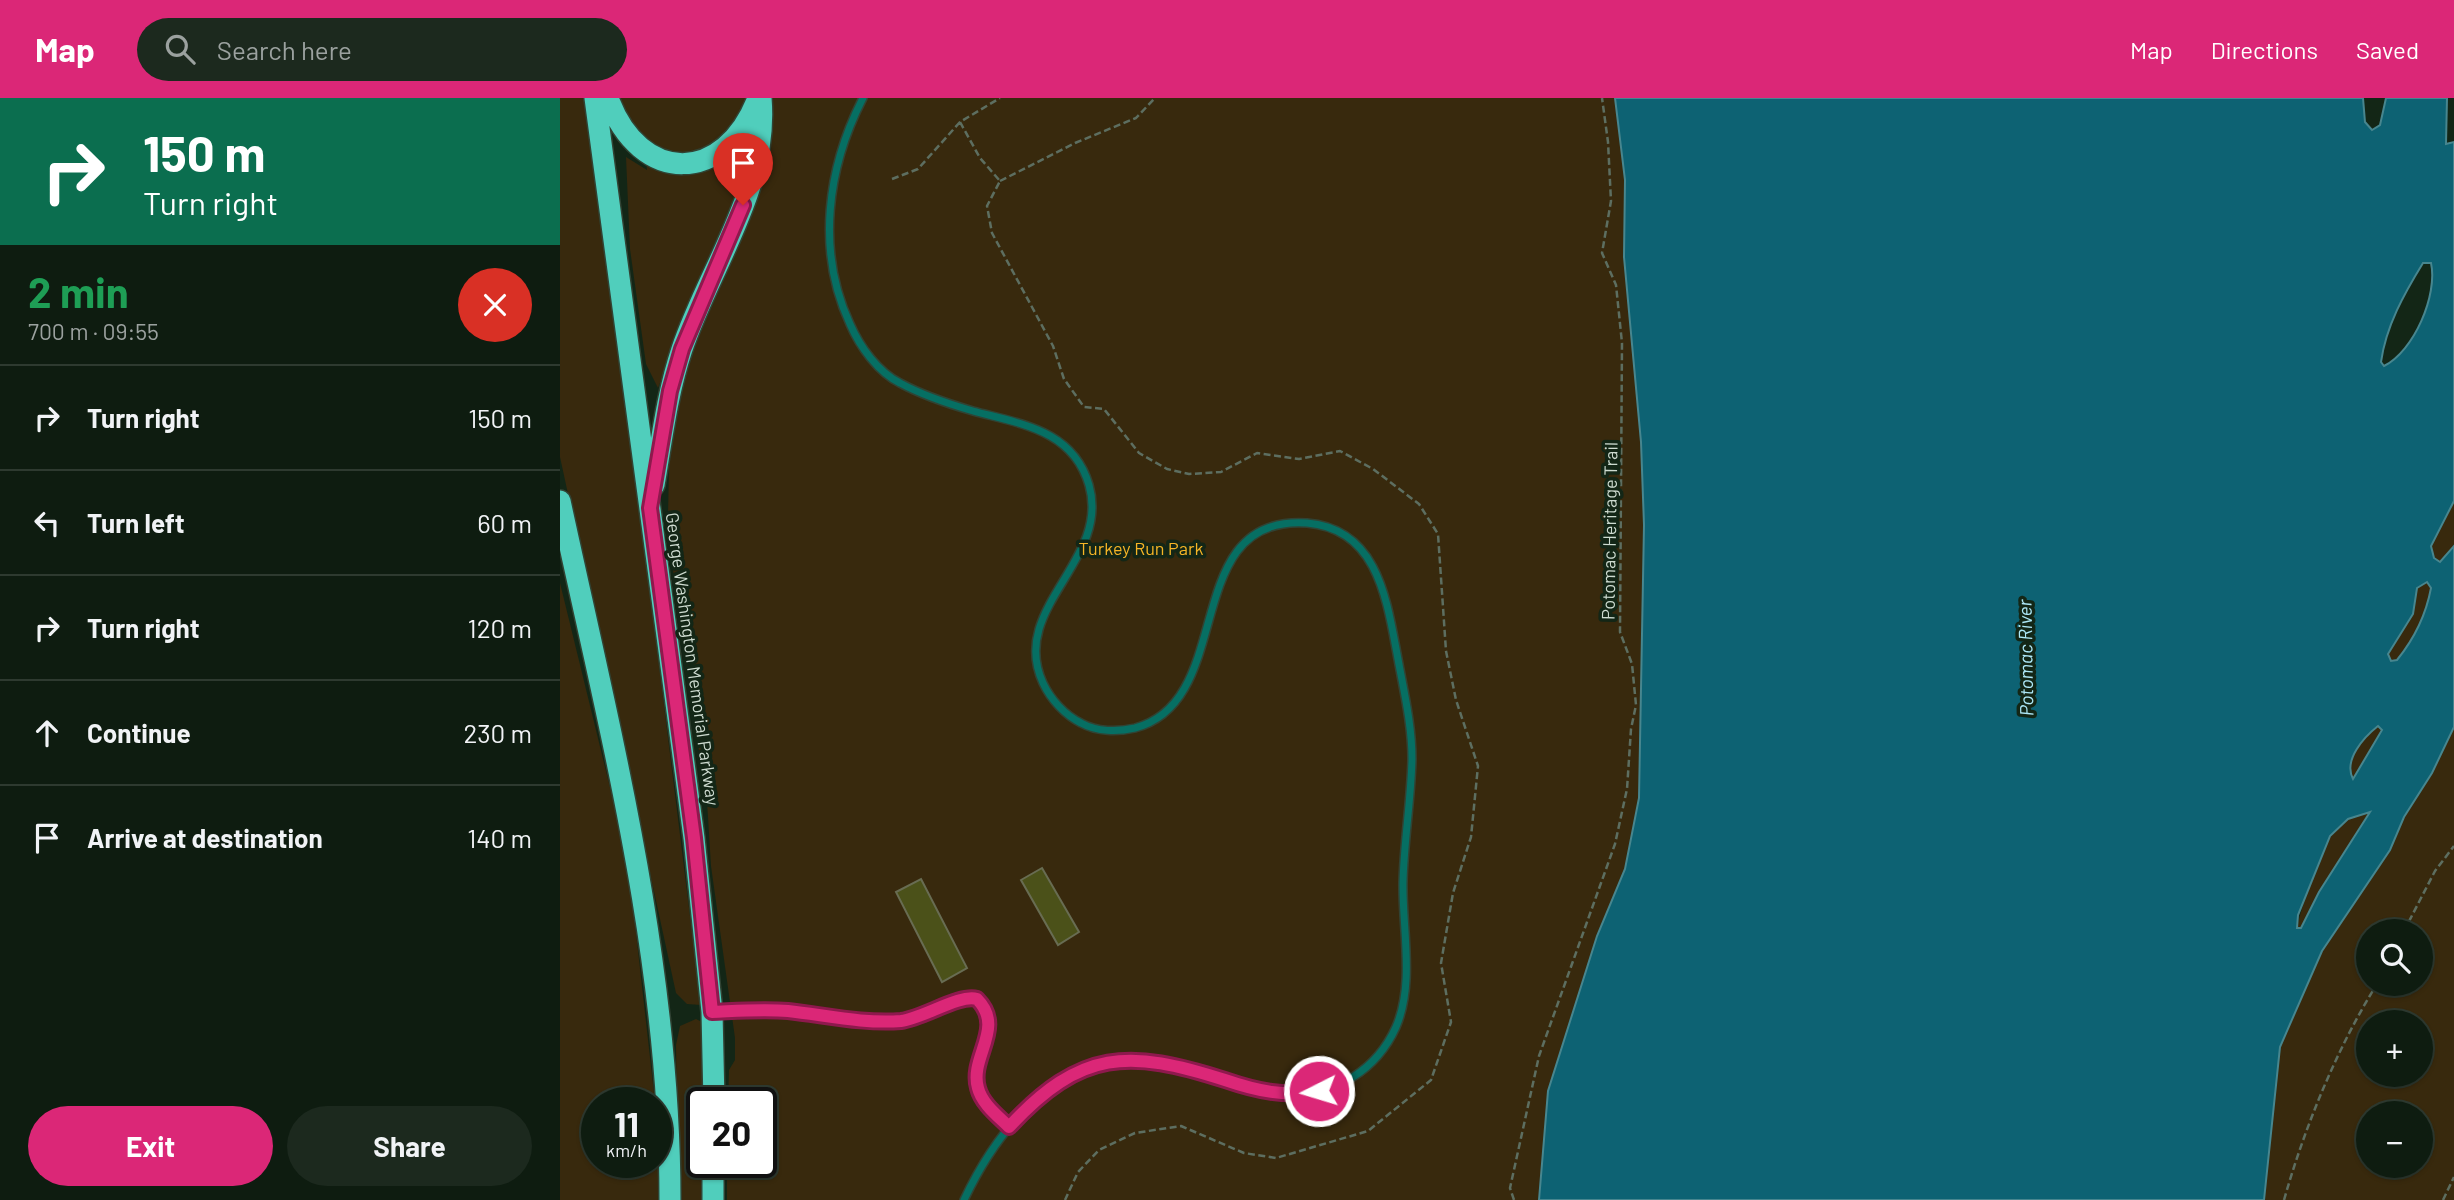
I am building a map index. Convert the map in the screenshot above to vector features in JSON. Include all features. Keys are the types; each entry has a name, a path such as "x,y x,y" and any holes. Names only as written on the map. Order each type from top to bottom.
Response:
{"highway":[{"name":"George Washington Memorial Parkway","path":"595,98 694,838 712,1012 714,1087"},
{"path":"608,98 617,122 637,147 659,159 683,163 716,155 729,146 749,121 760,98"},
{"path":"650,508 670,391 682,349 737,223 753,176 763,125 760,98"},
{"path":"560,501 649,928 667,1086 670,1200"},
{"path":"560,527 574,568"},
{"path":"713,1178 713,1200"}],"lane":[{"path":"863,98 847,130 838,158 829,240 835,288 855,336 867,354 896,382 958,406 1023,424 1053,436 1076,460 1089,484 1093,511 1090,530 1082,550 1042,617 1035,648 1041,680 1062,709 1088,727 1108,731 1144,726 1160,718 1185,692 1194,676 1223,575 1238,550 1259,534 1277,527 1310,523 1345,535 1369,558 1377,572 1387,600 1408,711 1412,762 1403,886 1405,992 1395,1028 1370,1064 1331,1088 1291,1095 1259,1091 1166,1062 1139,1059 1107,1062 1081,1070 1052,1087 1009,1127 964,1200"},
{"path":"712,1012 784,1011 862,1020 900,1021 916,1018 963,999 977,999 983,1005 990,1026 977,1074 978,1088 990,1108 1009,1127"}],"path":[{"path":"892,179 918,169 960,122 1000,98"},
{"path":"1065,1200 1078,1172 1099,1150 1135,1133 1181,1126 1244,1153 1276,1158 1368,1131 1431,1080 1451,1022 1441,963 1453,893 1471,837 1478,766 1456,700 1446,651 1438,534 1419,504 1373,469 1340,451 1299,459 1257,453 1221,472 1189,474 1167,469 1139,453 1104,409 1084,407 1065,379 1053,346 992,233 987,206 1000,181 1075,143 1136,118 1155,98"},
{"name":"Potomac Heritage Trail","path":"1514,1200 1510,1188 1539,1056 1615,844 1627,789 1630,729 1636,705 1632,664 1620,632 1622,343 1616,285 1602,253 1611,201 1608,142 1602,98"},
{"path":"960,122 979,158 1000,181"},
{"path":"2410,919 2435,871 2454,846"},
{"path":"2284,1200 2325,1091 2358,1013 2369,996"},
{"path":"2443,1200 2454,1177"}],"green space":[{"path":"560,98 589,98 701,1005 687,1004 676,993 560,457"},
{"name":"Turkey Run Park","path":"617,98 1615,98 1625,180 1624,257 1641,442 1644,525 1639,798 1625,869 1597,936 1548,1091 1539,1200 727,1200 727,1178 777,1178 777,1087 728,1087 729,1070 735,1060 735,1038 711,866 707,801 677,611 668,518 669,466 676,419 669,360 658,388 646,364 630,249 626,157 647,170 643,135 625,119"},
{"path":"2454,501 2454,546 2440,562 2434,558 2431,546"},
{"path":"2427,582 2431,588 2418,626 2396,661 2391,661 2387,654 2413,614 2417,588"},
{"path":"560,583 617,816 633,906 653,1087 581,1087 581,1178 659,1178 660,1200 560,1200"},
{"path":"2379,726 2382,730 2353,779 2353,756 2367,736"},
{"path":"2454,727 2454,1200 2264,1200 2280,1047 2322,951 2390,850 2404,817 2432,773"},
{"path":"2370,811 2319,892 2301,928 2296,929 2309,885 2330,836 2348,819"},
{"path":"696,1019 702,1022 704,1087 686,1087 686,1178 707,1178 706,1200 678,1200 676,1045 680,1026"}],"water":[{"name":"Potomac River","path":"1615,98 2363,98 2365,122 2372,130 2380,125 2386,98 2447,98 2446,144 2454,142 2454,501 2431,546 2434,558 2440,562 2454,546 2454,727 2432,773 2404,817 2390,850 2322,951 2280,1047 2264,1200 1539,1200 1548,1091 1597,936 1625,869 1639,798 1644,525 1641,442 1624,257 1625,180","holes":["2423,263 2431,263 2431,290 2427,306 2405,348 2384,366 2381,362 2387,336","2427,582 2431,588 2426,608 2409,644 2397,660 2391,661 2388,654 2413,614 2417,588","2378,726 2382,730 2353,779 2353,757","2370,812 2319,892 2301,928 2297,928 2298,915 2330,836 2348,819"]}],"building":[{"path":"1042,868 1079,932 1058,945 1021,880"},
{"path":"921,879 967,968 942,982 896,892"}],"route":[{"path":"743,205 682,349 670,391 650,508 694,838 712,1012 784,1011 862,1020 900,1021 940,1010 970,997 977,999 983,1005 990,1026 977,1074 978,1088 990,1108 1009,1127 1052,1087 1070,1076 1093,1065 1124,1059 1166,1062 1240,1086 1276,1094 1319,1091"}]}
